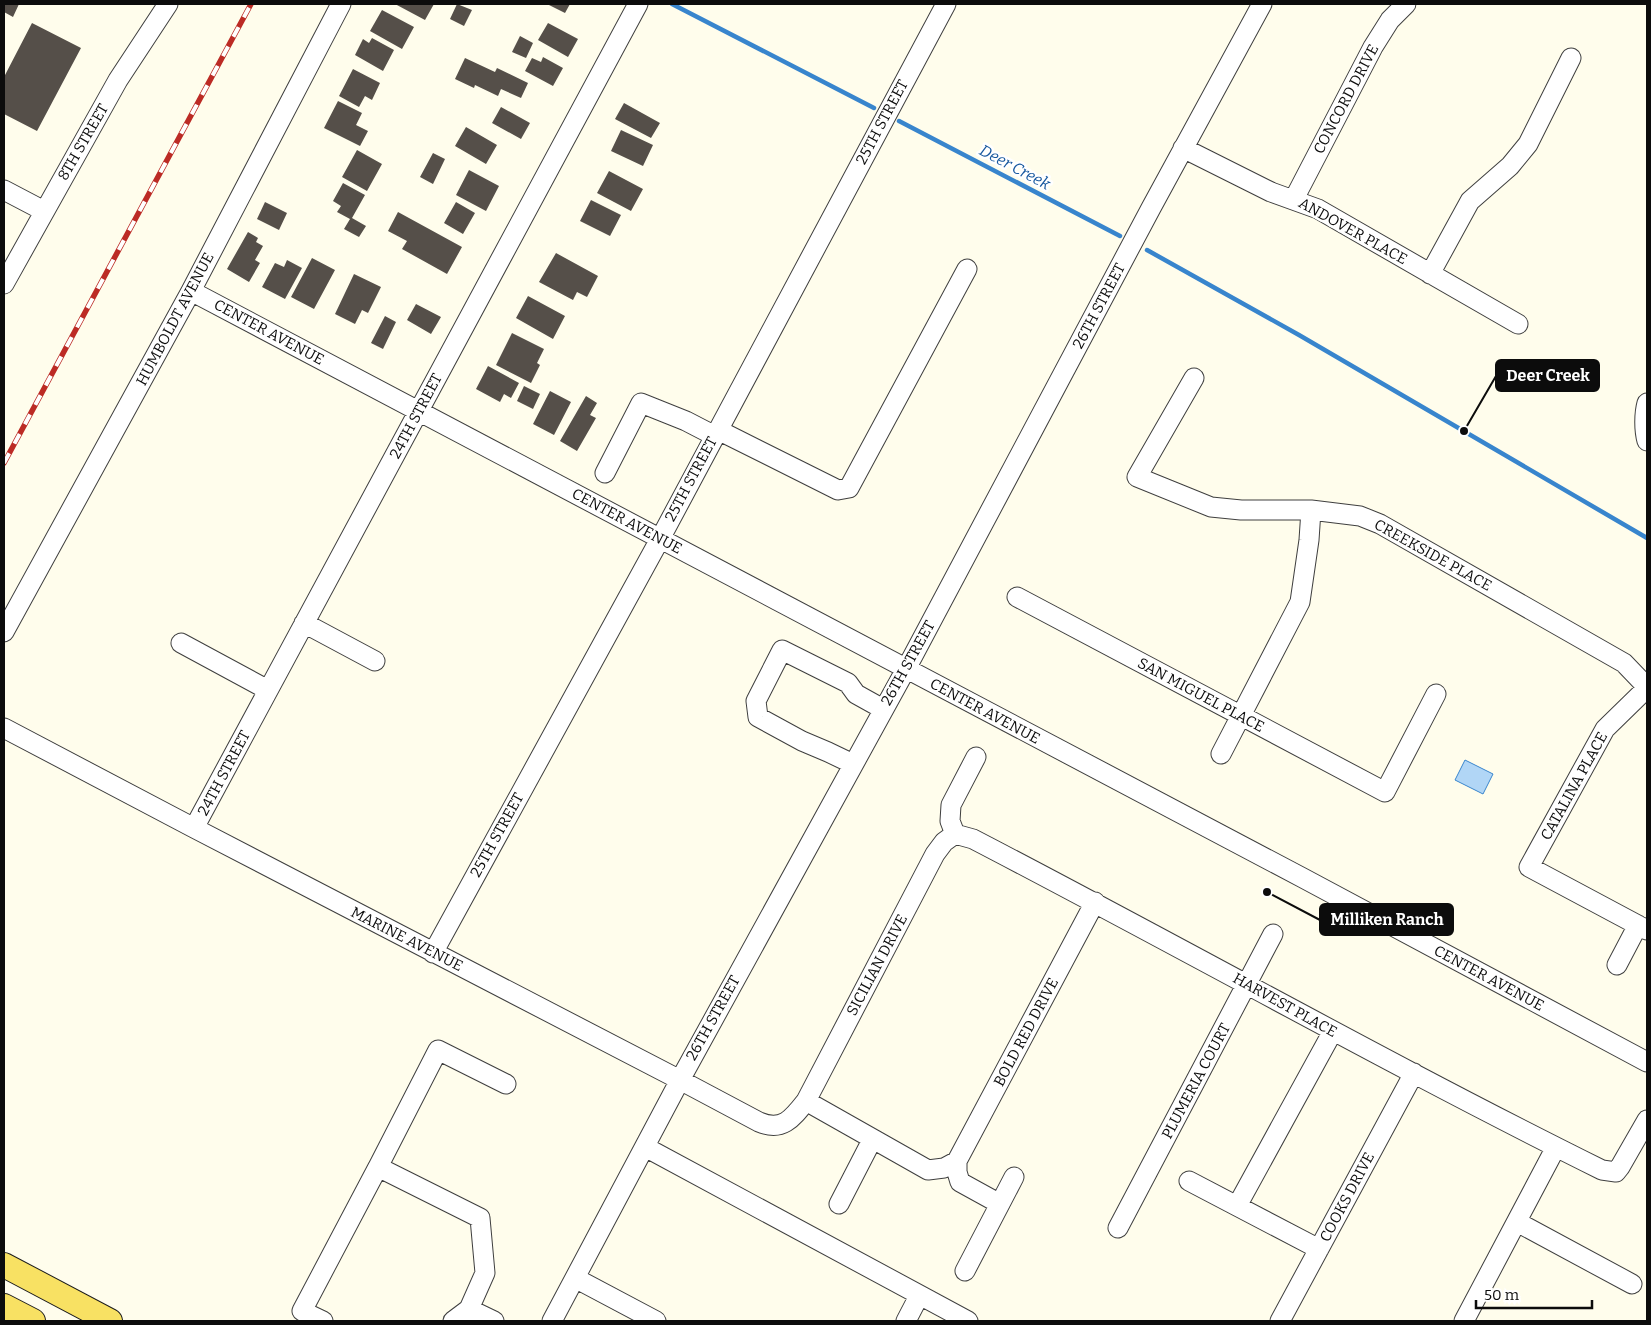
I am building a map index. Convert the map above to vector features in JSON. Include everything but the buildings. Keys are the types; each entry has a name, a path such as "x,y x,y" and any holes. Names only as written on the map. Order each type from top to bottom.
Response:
{"main road":[{"path":"4,1265 110,1321"},
{"path":"4,1306 33,1321"}],"street":[{"name":"8TH STREET","path":"4,284 118,80 168,4"},
{"name":"HUMBOLDT AVENUE","path":"4,632 191,291 341,4"},
{"name":"24TH STREET","path":"194,828 638,4"},
{"name":"25TH STREET","path":"433,952 660,538 946,4"},
{"name":"26TH STREET","path":"552,1321 680,1080 906,669 1183,148 1262,4"},
{"name":"CONCORD DRIVE","path":"1294,199 1373,47 1390,20 1406,4"},
{"path":"1430,274 1470,201 1510,166 1528,144 1570,58"},
{"name":"ANDOVER PLACE","path":"1183,148 1271,192 1318,209 1518,324"},
{"path":"4,190 44,211"},
{"path":"605,474 641,403 716,433 838,490 849,488 967,269"},
{"name":"CENTER AVENUE","path":"191,291 1303,878 1647,1062"},
{"name":"CREEKSIDE PLACE","path":"1194,378 1137,477 1211,507 1241,510 1311,510 1360,516 1380,524 1624,663 1647,688"},
{"path":"1647,403 1645,435 1647,441"},
{"path":"1221,754 1300,602 1309,540 1311,510"},
{"name":"SAN MIGUEL PLACE","path":"1017,597 1385,792 1436,694"},
{"path":"304,623 375,661"},
{"path":"181,643 268,690"},
{"path":"853,764 802,741 758,717 756,701 782,650 848,683 856,694 883,709"},
{"name":"CATALINA PLACE","path":"1642,927 1529,867 1605,729 1647,688"},
{"name":"MARINE AVENUE","path":"4,728 767,1126 778,1126 785,1123 806,1102"},
{"path":"955,834 950,821 951,805 976,758"},
{"name":"HARVEST PLACE","path":"955,834 973,839 1333,1031 1602,1170 1616,1172 1624,1162 1647,1120"},
{"name":"SICILIAN DRIVE","path":"806,1102 935,854 944,842 955,834"},
{"name":"BOLD RED DRIVE","path":"957,1161 1094,902"},
{"path":"1617,965 1642,927"},
{"name":"PLUMERIA COURT","path":"1118,1228 1273,934"},
{"path":"1237,1206 1333,1031"},
{"path":"323,1321 302,1311 438,1050 506,1084"},
{"name":"COOKS DRIVE","path":"1280,1321 1414,1073"},
{"path":"806,1102 928,1170 944,1168 957,1161 957,1172 960,1182 1000,1204"},
{"path":"839,1204 872,1140"},
{"path":"645,1147 962,1320"},
{"path":"1464,1321 1556,1147"},
{"path":"378,1167 480,1218 485,1273 469,1309 454,1321"},
{"path":"965,1271 1014,1177"},
{"path":"1189,1181 1319,1249"},
{"path":"1517,1222 1632,1284"},
{"path":"575,1278 656,1321"},
{"path":"906,1321 919,1296"},
{"path":"469,1309 494,1321"}],"water":[{"path":"1465,760 1493,774 1483,794 1455,780"}],"waterway":[{"name":"Deer Creek","path":"672,4 874,108"},
{"name":"Deer Creek","path":"899,121 1120,236"},
{"name":"Deer Creek","path":"1147,250 1299,335 1647,538"}],"railway":[{"path":"4,463 251,4"}],"place":[{"name":"Deer Creek","path":"1464,431"},
{"name":"Milliken Ranch","path":"1267,892"}]}
